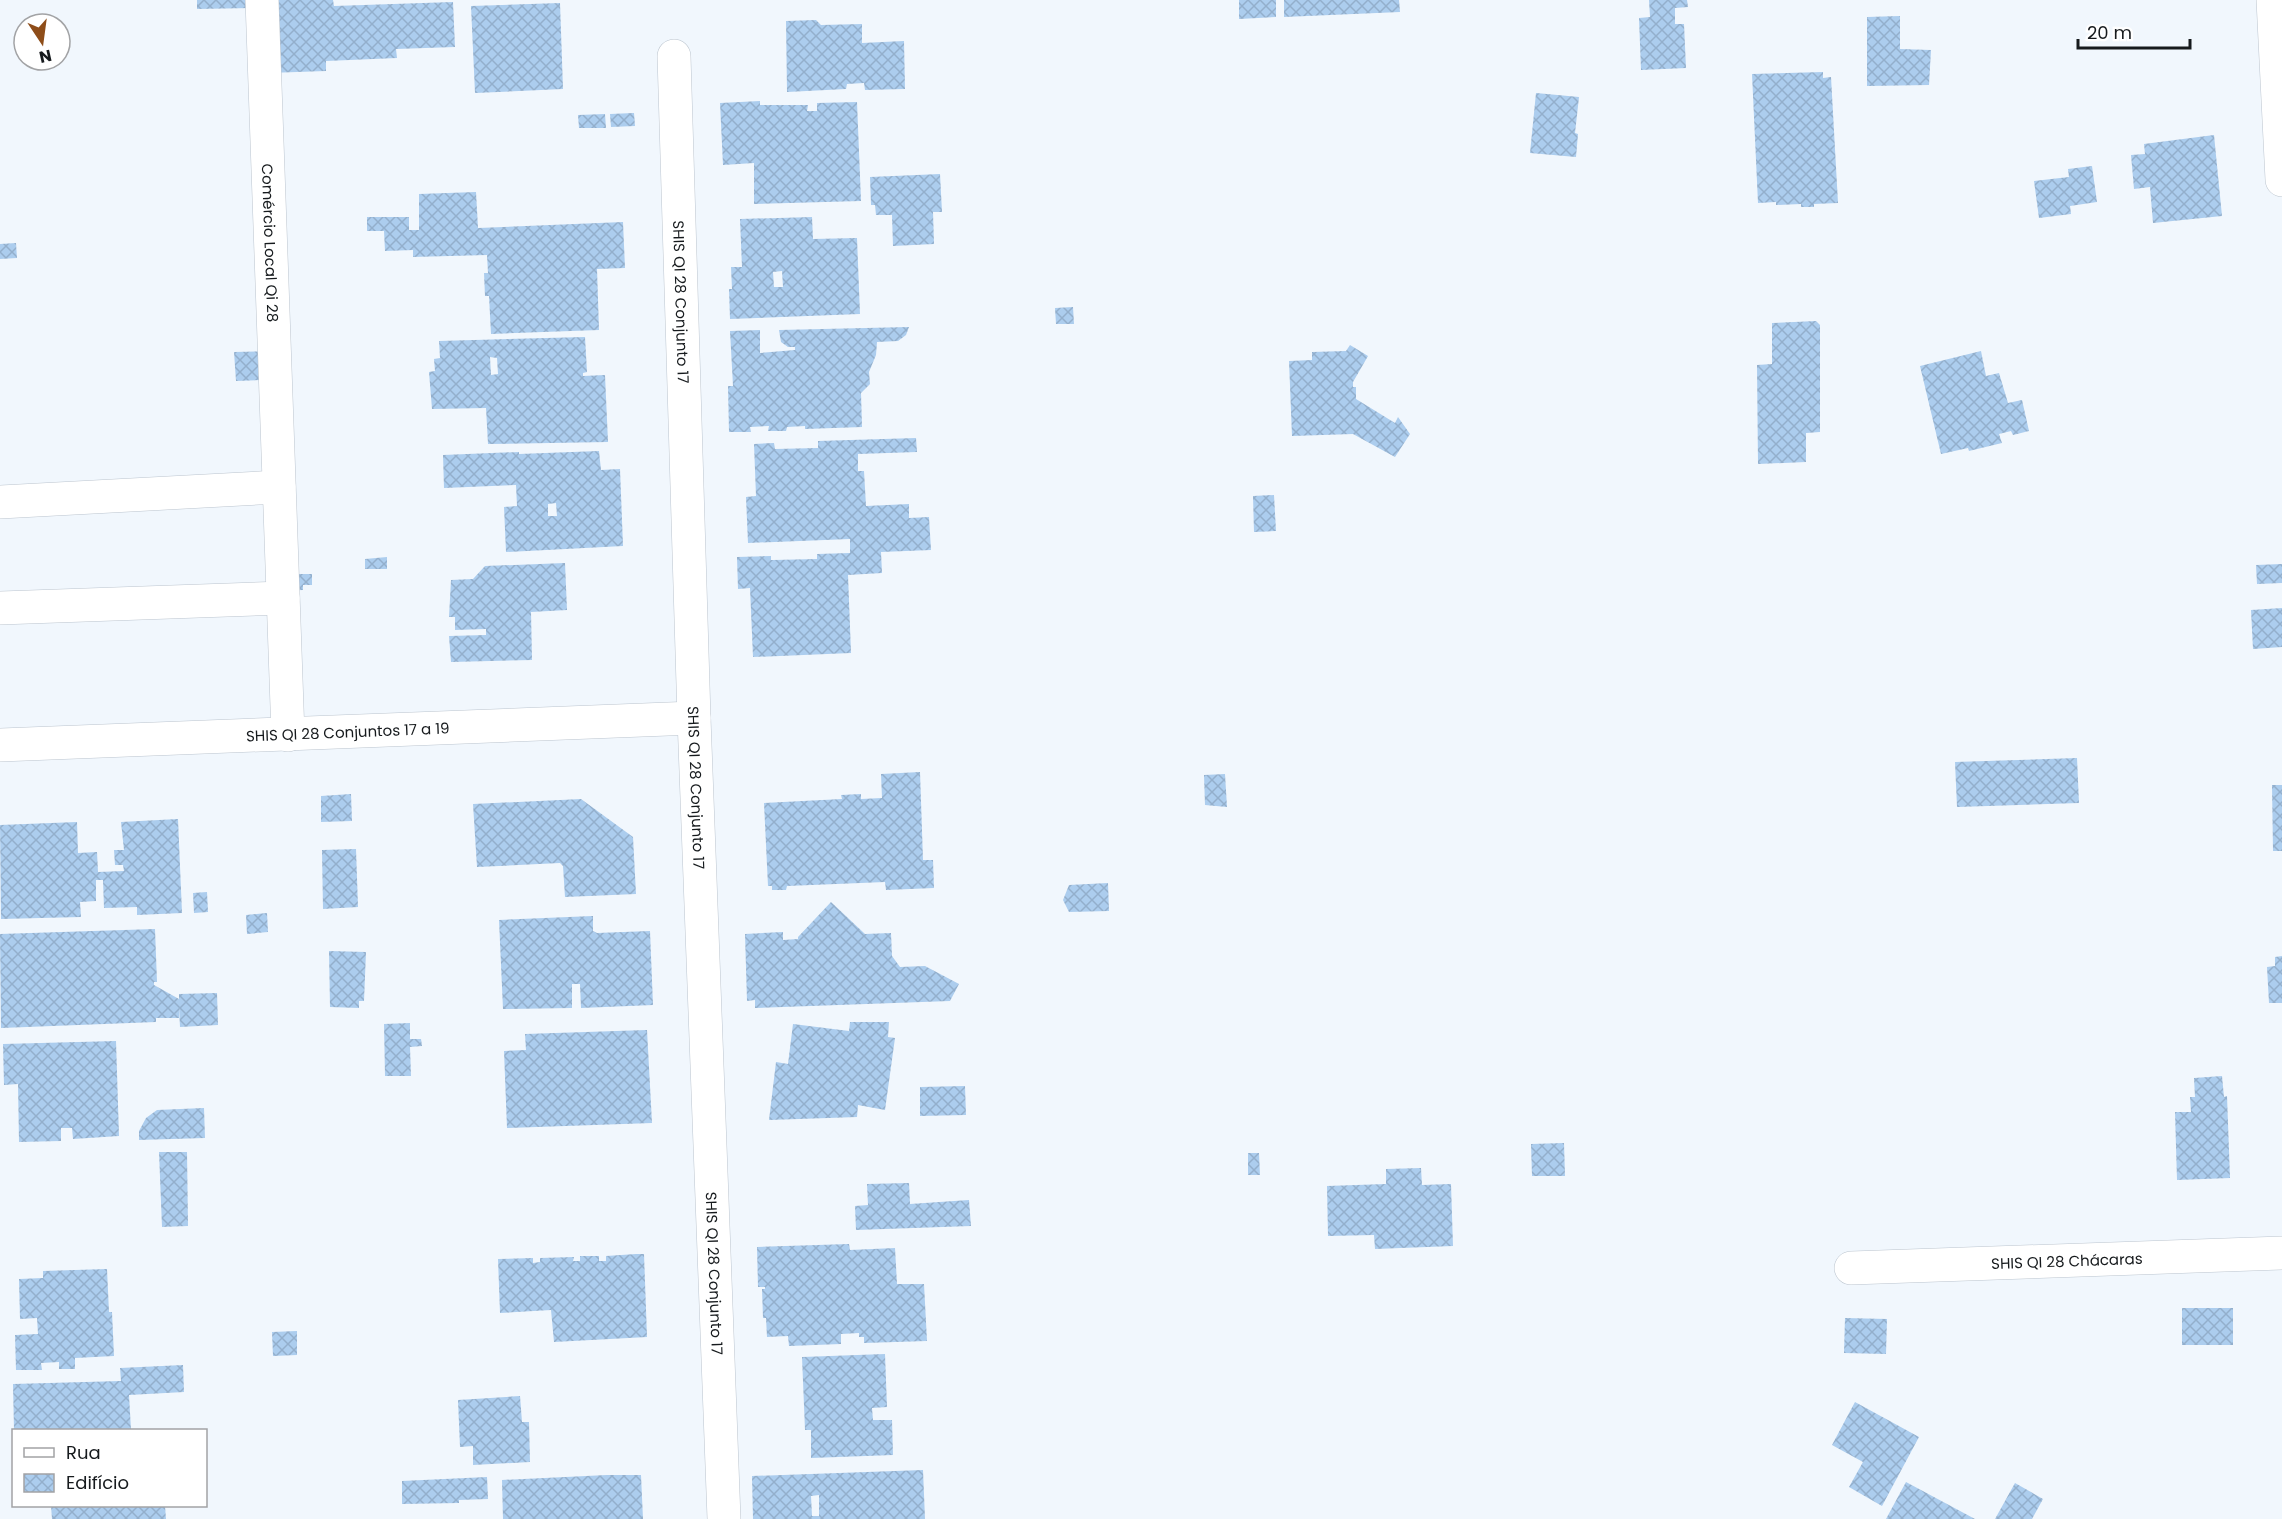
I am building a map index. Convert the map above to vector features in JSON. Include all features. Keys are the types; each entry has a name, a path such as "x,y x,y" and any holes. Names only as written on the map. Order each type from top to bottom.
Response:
{"street":[{"name":"Comércio Local Qi 28","path":"262,0 288,735"},
{"path":"2273,0 2282,180"},
{"name":"SHIS QI 28 Conjunto 17","path":"675,56 694,718 724,1519"},
{"path":"0,502 279,487"},
{"path":"0,608 283,598"},
{"name":"SHIS QI 28 Conjuntos 17 a 19","path":"0,746 694,718"},
{"name":"SHIS QI 28 Chácaras","path":"1851,1268 2282,1253"}],"building":[{"path":"197,0 333,0 334,6 453,2 455,47 396,49 397,58 326,61 326,71 268,73 252,8 197,9"},
{"path":"1239,0 1276,0 1276,17 1239,19"},
{"path":"1284,0 1399,0 1400,12 1284,17"},
{"path":"1649,0 1687,0 1688,7 1675,8 1675,24 1684,24 1686,68 1641,70 1639,18 1650,17"},
{"path":"560,3 563,89 475,93 471,6"},
{"path":"1900,16 1900,49 1931,50 1929,85 1867,86 1867,17"},
{"path":"816,20 821,25 862,24 862,43 904,41 905,89 865,90 864,83 847,84 846,89 787,92 786,21"},
{"path":"1823,72 1823,78 1831,77 1838,203 1801,207 1801,204 1758,203 1752,74"},
{"path":"1536,93 1579,97 1575,133 1578,134 1576,157 1530,153"},
{"path":"760,101 760,105 808,105 807,111 817,111 817,103 857,102 861,201 754,204 754,163 723,165 720,103"},
{"path":"634,113 635,126 611,127 610,114"},
{"path":"605,114 606,128 579,128 578,115"},
{"path":"2214,135 2222,216 2153,223 2150,187 2134,189 2131,155 2145,154 2144,144"},
{"path":"2092,166 2097,202 2070,206 2071,214 2039,218 2034,181 2069,177 2068,169"},
{"path":"940,174 942,212 933,212 934,244 893,246 892,215 876,215 875,205 871,205 870,177"},
{"path":"476,192 478,228 623,222 625,268 597,269 599,330 491,334 489,296 485,296 484,273 488,273 487,255 413,257 413,250 385,251 384,231 367,231 367,217 409,217 409,230 419,230 419,194"},
{"path":"812,217 813,239 857,238 860,314 730,319 731,267 742,267 740,219","holes":["782,271 783,287 774,287 773,272"]},
{"path":"16,243 17,258 0,259 0,244"},
{"path":"1073,307 1074,324 1056,324 1055,308"},
{"path":"1816,321 1820,325 1820,432 1806,433 1806,462 1758,464 1757,365 1772,364 1772,323"},
{"path":"909,327 906,335 898,341 877,342 876,355 869,372 870,384 861,393 862,427 805,429 805,426 787,427 786,431 768,431 769,426 750,427 751,432 729,432 728,386 733,386 730,331 760,330 760,353 795,350 795,347 788,347 781,342 779,330"},
{"path":"585,337 587,372 583,373 583,376 605,375 608,442 488,444 486,408 432,409 429,372 435,371 434,359 440,358 439,341","holes":["490,357 497,358 498,374 491,375"]},
{"path":"1350,345 1368,356 1353,382 1353,387 1356,387 1356,399 1395,423 1398,417 1410,434 1395,457 1353,434 1292,436 1289,361 1312,360 1312,352 1346,351"},
{"path":"287,351 289,379 236,381 234,352"},
{"path":"1981,351 1986,376 1999,373 2008,403 2022,400 2029,431 2013,435 2011,431 1999,434 2002,443 1969,451 1968,448 1941,454 1920,366"},
{"path":"916,438 917,452 858,454 858,471 864,471 866,506 909,504 909,518 929,517 931,550 881,552 882,573 848,575 851,653 753,657 750,588 738,589 737,557 771,556 771,560 817,559 817,554 850,553 850,539 748,543 746,497 756,496 754,444 774,443 775,449 818,448 818,441"},
{"path":"599,451 601,470 620,469 623,546 506,552 504,507 517,506 516,485 444,488 443,455 519,452 519,454","holes":["556,503 557,516 548,516 548,504"]},
{"path":"1274,495 1276,531 1254,532 1253,496"},
{"path":"387,557 387,569 365,569 365,559"},
{"path":"565,563 567,610 531,612 532,660 451,662 449,636 486,635 486,629 455,630 455,617 449,617 451,580 473,579 485,566"},
{"path":"2282,564 2282,583 2257,584 2256,565"},
{"path":"293,574 312,574 312,585 303,585 303,590 273,591"},
{"path":"2282,608 2282,647 2253,649 2251,610"},
{"path":"2077,758 2079,803 1957,807 1955,762"},
{"path":"920,772 923,860 933,860 934,888 886,890 885,882 787,886 786,890 772,890 772,886 768,886 764,803 842,799 841,795 861,794 861,799 882,798 881,774"},
{"path":"1225,774 1227,807 1205,805 1204,775"},
{"path":"2272,785 2282,785 2282,851 2273,851"},
{"path":"351,794 352,821 321,822 321,796"},
{"path":"581,799 633,837 636,894 565,897 563,866 560,863 477,867 473,804"},
{"path":"178,819 182,913 137,915 137,907 104,908 103,880 96,880 96,901 80,902 81,917 1,919 0,825 77,822 78,853 97,852 98,872 124,871 123,865 115,865 114,850 124,850 121,822"},
{"path":"356,849 358,907 323,909 322,850"},
{"path":"1108,883 1109,911 1069,912 1063,900 1069,885"},
{"path":"207,892 208,912 194,913 193,893"},
{"path":"831,902 865,934 891,933 892,956 900,967 925,966 959,984 950,1001 755,1008 755,1000 747,1001 745,934 783,932 783,940 798,939"},
{"path":"267,913 268,932 247,934 246,915"},
{"path":"593,916 593,931 597,933 650,931 653,1005 581,1008 580,984 572,984 572,1008 503,1009 499,920"},
{"path":"155,929 157,982 154,982 154,985 179,999 179,994 217,993 218,1025 180,1027 179,1007 179,1018 156,1018 156,1022 1,1028 0,934"},
{"path":"329,951 366,952 364,1001 359,1001 359,1008 330,1007"},
{"path":"2282,956 2282,1003 2269,1003 2267,967 2275,966 2275,957"},
{"path":"850,1022 889,1022 888,1037 895,1038 885,1110 858,1105 857,1117 769,1120 776,1062 788,1064 793,1024 849,1031"},
{"path":"410,1023 410,1039 421,1039 422,1046 410,1047 411,1076 385,1076 384,1024"},
{"path":"647,1030 652,1123 507,1128 504,1051 526,1050 525,1034"},
{"path":"116,1041 119,1136 73,1139 72,1128 61,1128 61,1141 19,1142 18,1084 4,1085 3,1044"},
{"path":"2222,1076 2224,1097 2227,1096 2230,1178 2177,1180 2175,1112 2191,1112 2190,1097 2195,1097 2194,1078"},
{"path":"965,1086 966,1115 920,1116 920,1087"},
{"path":"204,1108 205,1138 139,1140 139,1131 146,1118 157,1110"},
{"path":"1564,1143 1565,1176 1532,1176 1531,1144"},
{"path":"159,1152 187,1152 188,1226 162,1227"},
{"path":"1248,1153 1259,1153 1260,1175 1248,1175"},
{"path":"1421,1168 1422,1185 1451,1184 1453,1246 1375,1249 1374,1235 1328,1236 1327,1186 1386,1184 1386,1169"},
{"path":"909,1183 910,1204 969,1200 971,1226 856,1230 855,1206 868,1205 867,1184"},
{"path":"849,1244 850,1250 895,1248 897,1284 924,1284 927,1341 864,1343 864,1337 859,1337 859,1333 841,1334 841,1344 789,1346 788,1336 767,1337 766,1318 763,1318 762,1289 765,1287 758,1287 757,1247"},
{"path":"644,1254 647,1337 554,1342 551,1310 500,1313 498,1259 533,1258 533,1263 540,1262 540,1258 574,1257 573,1261 580,1261 580,1256 599,1256 599,1261 606,1261 606,1256"},
{"path":"107,1269 114,1356 75,1358 75,1369 59,1369 59,1362 41,1363 42,1370 16,1370 15,1335 38,1334 37,1318 20,1319 19,1279 43,1278 43,1271"},
{"path":"2182,1308 2233,1308 2233,1345 2182,1345"},
{"path":"1845,1318 1887,1319 1886,1354 1844,1353"},
{"path":"297,1331 297,1355 273,1356 272,1332"},
{"path":"885,1354 887,1407 872,1408 873,1420 892,1420 893,1455 811,1458 811,1430 805,1430 802,1357"},
{"path":"183,1365 184,1392 129,1395 131,1429 14,1429 13,1384 121,1381 120,1368"},
{"path":"520,1396 522,1422 529,1422 530,1462 473,1465 473,1446 460,1447 458,1400"},
{"path":"1855,1402 1919,1437 1882,1506 1849,1487 1863,1462 1832,1445"},
{"path":"923,1470 925,1519 753,1519 752,1476","holes":["819,1495 819,1516 812,1516 811,1496"]},
{"path":"641,1475 643,1519 503,1519 502,1480"},
{"path":"487,1477 488,1499 459,1500 459,1503 402,1504 402,1481"},
{"path":"1906,1482 1975,1519 1886,1519"},
{"path":"2015,1483 2043,1499 2032,1519 1995,1519"},
{"path":"51,1507 165,1507 166,1519 52,1519"}]}
